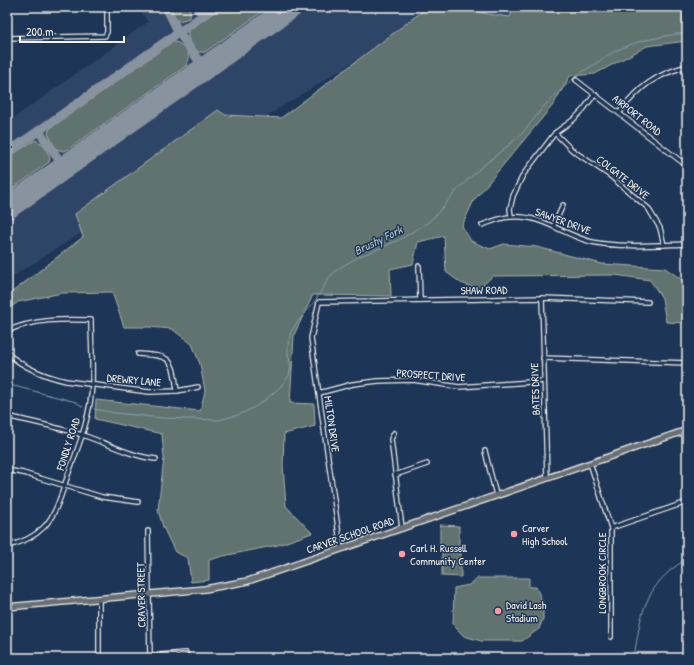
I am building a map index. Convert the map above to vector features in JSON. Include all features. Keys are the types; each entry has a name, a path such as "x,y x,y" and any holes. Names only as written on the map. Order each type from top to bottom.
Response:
{"main road":[{"name":"CARVER SCHOOL ROAD","path":"7,607 150,594 236,584 687,430"}],"street":[{"path":"7,38 105,36 107,32 107,7"},
{"path":"620,112 636,92 650,82 666,73 687,66"},
{"name":"AIRPORT ROAD","path":"576,80 620,112 687,166"},
{"path":"511,216 511,204 519,181 532,162 555,133 573,120 595,94"},
{"name":"COLGATE DRIVE","path":"555,133 572,150 609,175 644,204 658,222 663,235 664,245"},
{"path":"554,225 563,205"},
{"name":"SAWYER DRIVE","path":"482,225 511,216 525,217 554,225 576,236 593,242 617,244 687,244"},
{"path":"419,266 420,300"},
{"name":"SHAW ROAD","path":"319,302 542,298 648,302"},
{"name":"BATES DRIVE","path":"542,298 547,478"},
{"name":"MILTON DRIVE","path":"319,302 311,338 340,549"},
{"name":"FONDLY ROAD","path":"7,331 23,325 42,321 91,320 92,384 88,413 82,435 53,514 45,526 30,538 7,546"},
{"name":"DREWRY LANE","path":"7,353 24,366 43,375 66,381 149,392 177,391 198,387"},
{"path":"138,354 162,356 172,363 177,391"},
{"path":"543,358 687,363"},
{"name":"PROSPECT DRIVE","path":"319,393 353,384 378,381 413,380 459,387 544,381"},
{"path":"7,416 82,435 139,457 156,459"},
{"path":"394,433 391,439 402,528"},
{"path":"485,451 496,495"},
{"name":"LONGBROOK CIRCLE","path":"590,463 611,528 611,637"},
{"path":"395,475 428,464"},
{"path":"7,470 23,473 102,497 138,502"},
{"path":"611,528 687,502"},
{"name":"CRAVER STREET","path":"148,531 150,657"},
{"path":"99,599 99,658"},
{"path":"685,658 687,603"},
{"path":"150,657 186,653"}],"shaded area":[{"path":"138,7 528,7 498,42 426,16 7,280 7,123 148,22"}],"green space":[{"path":"168,7 189,7 191,14 189,18 179,21 174,17"},
{"path":"221,7 269,7 205,52 198,52 189,40 188,31"},
{"path":"428,7 459,7 488,14 510,17 514,7 687,7 687,41 647,46 595,74 570,76 553,105 474,200 462,226 471,241 490,249 504,244 537,247 602,264 665,268 687,283 687,323 666,322 662,298 650,280 615,275 493,276 478,289 461,283 446,272 444,236 418,242 413,264 390,269 391,296 313,295 294,335 290,403 314,404 315,426 284,434 283,466 286,506 312,533 278,545 209,560 209,580 191,582 188,558 175,552 163,527 158,510 164,458 162,434 95,419 96,400 200,411 205,391 200,364 192,344 172,329 124,327 112,292 62,293 18,302 7,310 7,296 83,237 75,214 218,110 225,115 281,118"},
{"path":"176,42 183,46 189,55 186,66 67,150 63,151 56,149 48,134 52,127 171,43"},
{"path":"35,140 43,144 50,157 49,162 7,193 7,158"},
{"path":"440,525 459,526 459,550 440,550"},
{"path":"442,552 461,553 461,577 442,576"},
{"name":"David Lash Stadium","path":"478,578 529,578 529,587 536,587 543,603 543,619 539,629 522,641 481,641 464,636 453,625 454,588 469,585"}],"waterway":[{"name":"Brushy Fork","path":"94,409 115,413 162,418 219,420 238,415 255,407 280,387 289,376 291,367 288,354 288,345 291,332 315,301 330,276 339,268 360,256 399,240 427,223 437,214 457,190 479,169 521,135 545,105 582,72 615,51 627,46 641,41 676,34 687,34"},
{"name":"Brushy Fork","path":"7,385 76,402 83,407"},
{"path":"633,658 639,628 649,596 661,579 677,565 687,559"}],"taxiway":[{"path":"166,7 179,33 204,68"},
{"path":"197,7 203,15"},
{"path":"7,153 215,7"},
{"path":"39,131 64,167"}],"runway":[{"path":"7,208 291,7"}],"place":[{"name":"Carver High School","path":"514,534"},
{"name":"Carl H. Russell Community Center","path":"402,554"},
{"name":"David Lash Stadium","path":"498,611"}]}
